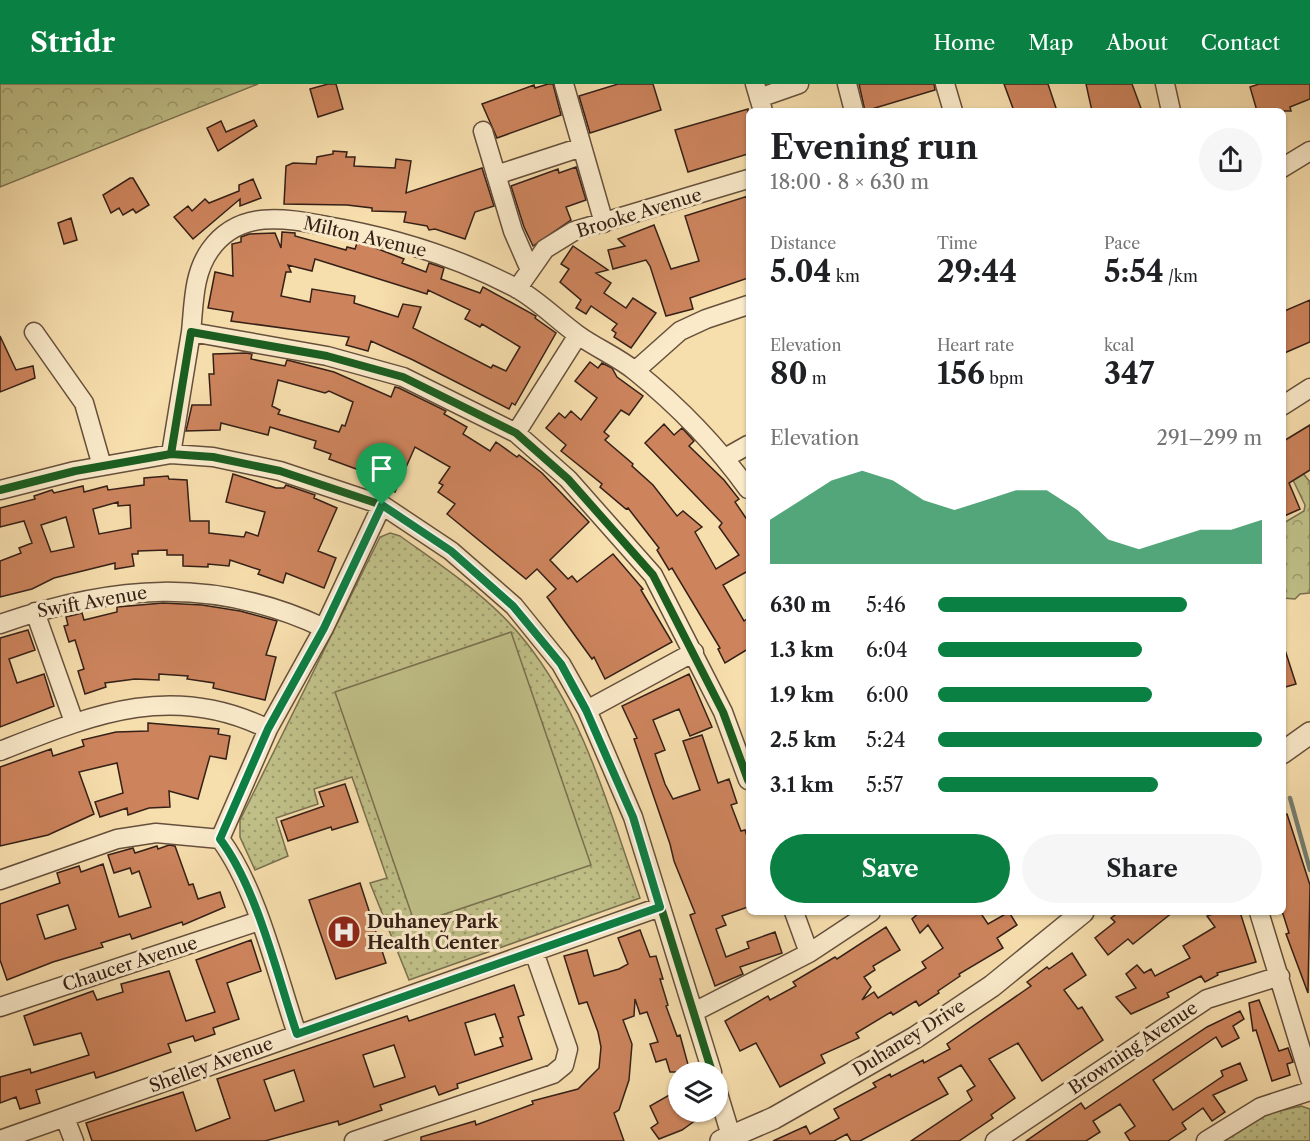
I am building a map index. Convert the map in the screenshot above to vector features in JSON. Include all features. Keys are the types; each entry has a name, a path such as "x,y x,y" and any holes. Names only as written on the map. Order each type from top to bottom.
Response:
{"street":[{"path":"564,84 604,223"},
{"path":"759,98 799,84"},
{"path":"847,84 853,108"},
{"path":"945,84 952,108"},
{"path":"1165,84 1170,108"},
{"path":"483,131 513,231 530,270"},
{"path":"496,175 582,147"},
{"path":"1286,166 1310,151"},
{"name":"Brooke Avenue","path":"518,289 545,249 558,239 746,180"},
{"name":"Milton Avenue","path":"171,454 191,332 197,273 210,249 228,231 254,221 279,217 345,229 426,249 518,289 578,335 635,371 725,458 746,486"},
{"path":"635,371 680,331 705,319 746,306"},
{"path":"34,332 84,402 102,466"},
{"path":"191,332 327,356 403,377 516,433 568,479 646,566 694,652 723,712 746,775"},
{"path":"516,433 578,335"},
{"path":"1286,403 1310,388"},
{"path":"725,458 746,446"},
{"path":"0,490 102,466 171,454 213,457 280,471 382,505 451,551 513,606 561,664 586,710 633,817 709,1062"},
{"path":"220,839 268,729 324,628 382,505"},
{"name":"Swift Avenue","path":"0,624 35,612 128,592 174,590 230,597 288,611 324,628"},
{"path":"35,612 74,722"},
{"path":"586,710 694,652"},
{"path":"0,751 74,722 136,706 171,704 232,714 268,729"},
{"path":"1286,750 1310,733"},
{"path":"0,880 117,839 156,833 220,839 234,858 259,921 297,1034"},
{"name":"Shelley Avenue","path":"0,1140 660,907"},
{"path":"795,915 809,953"},
{"path":"694,1012 809,953 866,915"},
{"name":"Duhaney Drive","path":"726,1139 774,1118 916,1036 992,986 1079,915"},
{"path":"1260,915 1310,1079"},
{"name":"Chaucer Avenue","path":"0,1007 259,921"},
{"path":"354,1141 553,1074 564,1065 568,1049 534,952"},
{"name":"Browning Avenue","path":"995,1141 1207,999 1280,976"},
{"path":"1206,1141 1261,1107 1310,1091"},
{"path":"65,1118 74,1141"},
{"path":"723,1122 726,1139"}],"green space":[{"path":"0,84 258,84 0,187"},
{"path":"1301,471 1310,482 1310,593 1300,594 1295,599 1286,598 1286,522 1304,511 1305,505 1293,480"},
{"path":"390,533 400,536 482,597 512,625 546,670 580,732 606,798 640,898 409,980 370,883 387,878 352,777 314,789 318,804 276,818 288,856 255,870 240,837 240,820 380,537"},
{"path":"511,632 591,865 415,924 335,692"},
{"path":"1301,1106 1310,1109 1310,1141 1223,1141 1267,1114"}],"building":[{"path":"336,84 343,109 318,117 310,89"},
{"path":"553,84 561,115 497,138 482,104 534,85 535,88"},
{"path":"618,84 653,84 661,110 590,133 579,96"},
{"path":"859,84 934,84 935,90 875,108 864,108"},
{"path":"1004,84 1048,84 1056,108 1013,108"},
{"path":"1086,84 1132,84 1141,108 1091,108"},
{"path":"1259,84 1310,84 1310,99 1290,107 1291,111 1286,111 1286,108 1256,108 1250,87"},
{"path":"746,110 746,155 688,172 675,130"},
{"path":"254,120 257,126 218,151 207,128 221,121 226,132"},
{"path":"333,151 347,152 346,157 355,157 354,166 395,168 396,159 411,161 406,193 482,168 494,206 475,212 465,239 435,229 429,230 427,226 404,222 406,212 372,211 372,208 347,205 284,204 286,166 293,163 316,164 317,157 333,154"},
{"path":"576,167 586,200 566,207 571,220 533,246 524,227 511,186 558,169 559,173"},
{"path":"133,178 149,205 136,213 133,209 123,215 119,208 111,213 103,195"},
{"path":"253,179 261,198 240,206 240,199 193,239 174,217 188,206 192,211 205,199 209,203 239,191 239,185"},
{"path":"746,197 746,279 690,298 693,309 666,316 646,260 613,269 608,250 625,246 618,239 654,225 671,269 699,261 685,216"},
{"path":"71,218 77,240 64,244 58,223"},
{"path":"282,232 295,233 295,236 346,250 347,247 355,249 357,243 373,247 404,259 402,263 426,272 429,263 444,268 441,279 480,293 483,287 536,316 535,318 556,333 515,405 512,403 509,409 371,341 368,351 346,345 349,337 231,321 233,312 208,308 215,272 233,276 232,244 241,242 241,237 249,234 275,233 281,248","holes":["315,259 427,294 428,290 470,310 465,319 480,327 482,324 520,347 506,371 493,365 491,368 413,328 421,307 403,304 398,317 354,303 355,296 312,289 310,302 281,296 286,272 291,272 288,265 312,271"]},
{"path":"573,246 608,270 596,273 611,283 604,293 626,308 633,298 656,313 631,348 614,337 616,333 612,330 617,324 591,306 586,314 576,308 581,300 560,282 569,269 561,264"},
{"path":"1310,300 1310,342 1286,352 1286,310"},
{"path":"0,336 16,370 33,366 35,378 0,392"},
{"path":"213,354 252,354 251,359 285,366 287,360 334,372 391,397 395,387 399,388 446,411 444,414 467,427 463,434 490,451 496,442 517,457 519,455 542,473 589,522 550,560 568,579 572,576 577,582 613,554 643,589 641,590 672,642 605,679 594,657 592,659 547,597 556,589 537,569 526,579 447,514 455,504 438,492 443,485 439,483 450,467 415,447 395,492 375,484 378,477 329,459 331,454 314,448 316,441 270,427 268,435 221,423 220,430 186,431 192,405 211,405 209,374 214,374","holes":["278,380 325,393 329,391 353,402 345,426 342,425 339,432 278,414 280,410 272,406"]},
{"path":"590,362 598,368 602,363 612,368 617,377 643,396 629,415 621,410 604,432 609,436 605,440 653,485 677,516 683,511 702,527 695,532 716,569 739,555 719,527 722,523 645,443 664,424 674,435 682,428 694,441 689,446 724,480 739,499 735,502 746,518 746,572 723,585 744,621 746,620 746,650 725,663 718,649 720,648 672,568 669,570 657,550 659,548 628,508 626,509 600,487 602,484 561,451 566,445 546,428 559,413 565,418 571,411 581,420 597,398 575,381"},
{"path":"1310,425 1310,470 1289,483 1300,509 1286,515 1286,440"},
{"path":"233,474 276,488 284,488 286,485 315,495 314,498 337,508 318,551 336,558 324,588 286,573 283,583 258,574 260,570 230,560 229,566 208,564 208,567 183,566 183,555 167,555 167,550 138,551 138,554 132,554 134,566 115,569 115,563 54,578 32,589 0,597 0,561 21,553 19,548 32,543 24,521 0,527 0,508 35,499 34,496 52,490 54,493 83,486 84,492 107,486 108,490 144,485 144,478 168,476 169,479 187,480 190,521 209,521 209,533 244,537 246,532 258,536 265,512 226,502","holes":["118,502 118,506 130,505 131,528 99,534 93,509","66,517 74,547 51,552 41,525"]},
{"path":"163,603 202,605 240,611 277,621 266,655 276,657 265,700 213,688 214,683 187,679 188,676 159,674 159,680 135,679 105,683 106,687 85,694 78,671 84,669 75,640 69,642 64,626 68,625 66,617 82,613 84,620 117,612 117,607"},
{"path":"28,630 35,650 9,659 17,683 44,674 54,706 0,727 0,638"},
{"path":"1286,653 1296,684 1286,687"},
{"path":"689,674 712,727 690,736 679,709 653,720 665,750 655,754 665,784 673,799 700,790 683,741 702,735 718,783 729,779 737,803 731,805 741,831 745,830 746,833 746,908 722,916 726,925 716,929 726,957 749,948 747,942 775,932 782,953 740,967 743,974 715,986 690,915 695,913 674,861 634,739 637,738 622,706"},
{"path":"148,723 219,729 218,734 230,736 226,759 210,756 198,799 169,791 170,807 149,808 128,815 127,808 100,817 95,802 123,793 117,763 79,772 94,814 48,835 0,846 0,767 51,749 53,756 84,746 82,740 116,732 148,731"},
{"path":"345,784 358,822 332,830 331,827 288,841 281,821 324,806 319,792"},
{"path":"1286,814 1310,885 1308,993 1286,934 1289,933 1283,915 1286,915"},
{"path":"169,845 175,846 189,885 193,884 198,899 220,892 225,907 183,925 182,922 132,939 130,934 101,943 103,947 53,962 7,980 0,960 0,904 60,883 57,873 79,866 81,872 103,864 119,917 151,907 139,871 132,874 130,868 114,873 108,855 133,848 135,853 157,846 158,849","holes":["68,905 76,929 45,939 37,915"]},
{"path":"360,883 386,963 336,979 309,900"},
{"path":"917,915 982,915 988,924 1004,915 1011,915 1017,925 997,938 1003,948 959,974 960,976 938,991 939,993 919,1006 916,1001 893,1015 891,1012 856,1033 859,1038 821,1055 825,1063 780,1087 756,1043 740,1051 725,1021 768,996 770,1000 796,986 793,982 835,957 837,959 886,927 900,950 873,966 875,970 864,977 871,987 862,1000 874,992 878,998 926,968 922,962 943,948 928,925 920,933 912,919"},
{"path":"1115,915 1169,915 1133,944 1128,939 1108,955 1095,938 1115,922 1111,918"},
{"path":"1241,915 1256,962 1217,973 1218,975 1205,982 1201,976 1167,993 1169,997 1131,1014 1116,997 1136,988 1126,974 1137,965 1144,973 1151,969 1155,976 1190,958 1183,946 1215,927 1207,916"},
{"path":"640,930 650,957 656,956 663,979 660,979 668,1005 666,1006 677,1036 680,1035 687,1062 668,1062 668,1066 666,1059 656,1062 650,1044 658,1042 647,1012 640,1014 635,999 634,1016 623,1020 632,1044 629,1080 619,1110 614,1113 624,1141 421,1141 421,1137 475,1121 476,1125 533,1104 532,1101 578,1089 599,1068 601,1047 598,1032 587,1002 579,1004 564,956 587,950 594,976 619,969 628,964 618,938"},
{"path":"251,940 261,971 227,983 239,1019 213,1028 215,1034 195,1041 193,1036 168,1044 171,1052 117,1071 96,1078 94,1072 36,1090 40,1103 20,1109 16,1097 0,1103 0,1077 30,1069 31,1073 89,1055 81,1033 34,1045 24,1016 93,991 97,1000 123,992 121,984 169,971 186,1021 215,1012 196,960"},
{"path":"1072,953 1086,975 1064,990 1078,1009 1082,1007 1103,1040 1042,1081 1018,1043 989,1059 1015,1098 991,1115 993,1118 959,1141 911,1141 972,1100 967,1091 975,1086 961,1065 938,1078 948,1094 860,1141 851,1141 847,1134 834,1141 773,1141 806,1126 810,1134 839,1118 834,1109 876,1087 873,1083 890,1074 891,1077 923,1060 924,1063 950,1049 947,1044 1031,986 1027,982 1047,967 1049,969"},
{"path":"514,985 524,1015 518,1017 532,1059 457,1084 458,1088 439,1095 435,1086 380,1105 382,1110 339,1125 338,1121 265,1141 92,1141 86,1123 183,1092 196,1131 230,1118 217,1079 407,1016 409,1021","holes":["495,1014 503,1037 500,1038 503,1046 475,1055 465,1023","394,1045 405,1077 374,1087 363,1055","294,1070 304,1101 275,1111 264,1080"]},
{"path":"1259,1000 1279,1051 1288,1048 1293,1062 1287,1064 1290,1075 1272,1081 1256,1030 1253,1031 1249,1003"},
{"path":"1240,1011 1244,1019 1233,1026 1239,1038 1222,1047 1216,1037 1153,1080 1173,1110 1223,1076 1221,1071 1240,1063 1247,1080 1213,1095 1225,1112 1212,1121 1203,1108 1182,1123 1186,1129 1168,1141 1130,1141 1125,1133 1135,1126 1120,1104 1093,1121 1100,1132 1086,1141 1026,1141 1081,1103 1085,1109 1207,1027"},
{"path":"668,1096 668,1122 693,1122 682,1130 659,1139 651,1128 658,1123 650,1106"}],"waterway":[{"path":"1290,798 1310,870"}],"cycle path":[{"path":"171,454 191,332 327,356 403,377 516,433 568,479 653,575 723,712 746,775"},
{"path":"0,490 75,471 171,454 213,457 280,471 382,505 451,551 514,606 561,664 587,710 633,817 709,1062"}],"place":[{"name":"Duhaney Park Health Center","path":"344,932"}],"route":[{"path":"382,505 451,551 513,606 561,664 586,710 633,817 660,907 297,1034 251,896 234,858 220,839 268,729 324,628 382,505"}]}
